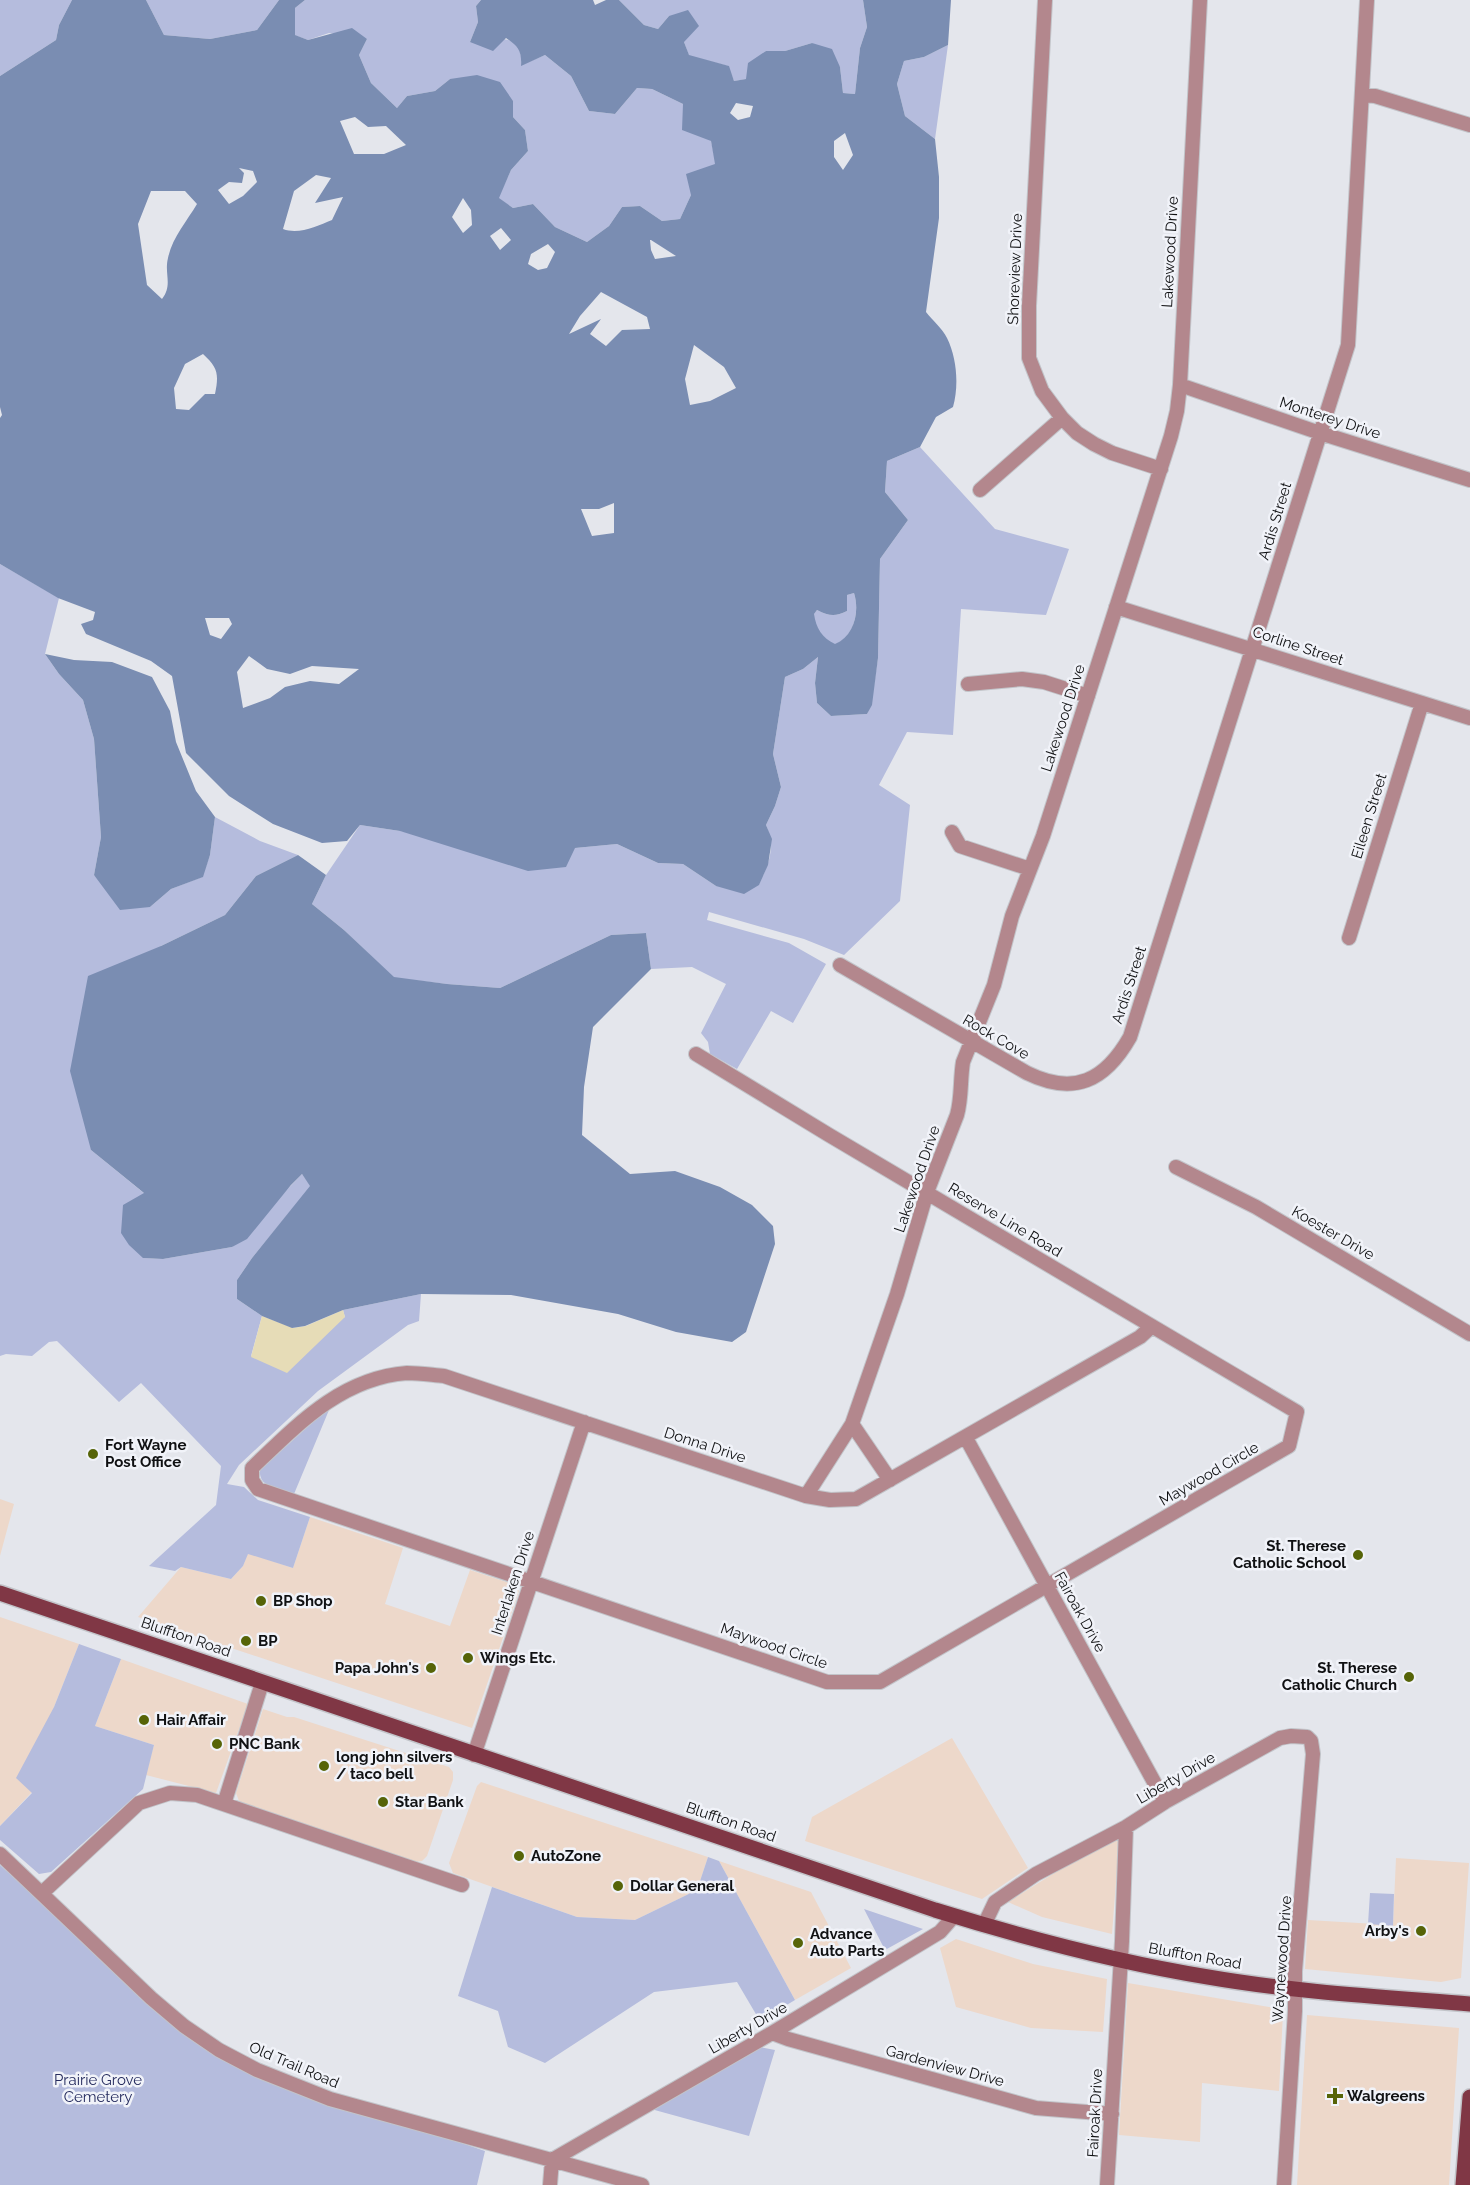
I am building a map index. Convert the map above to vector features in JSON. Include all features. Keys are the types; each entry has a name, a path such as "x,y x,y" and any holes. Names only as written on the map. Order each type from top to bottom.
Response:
{"main road":[{"name":"Bluffton Road","path":"0,1593 474,1755 984,1925 1120,1961 1210,1978 1295,1990 1470,2004"},
{"path":"1463,2185 1470,2097"}],"street":[{"name":"Shoreview Drive","path":"1045,0 1029,306 1029,358 1042,391 1062,418 1094,444 1112,453 1161,469"},
{"name":"Lakewood Drive","path":"806,1496 852,1424 897,1294 927,1192 961,1101 963,1062 994,985 1012,916 1043,836 1161,469 1177,411 1200,0"},
{"name":"Ardis Street","path":"1130,1037 1348,345 1367,0"},
{"path":"1362,95 1375,96 1470,125"},
{"name":"Monterey Drive","path":"1180,385 1320,433 1470,480"},
{"path":"980,490 1062,418"},
{"name":"Corline Street","path":"1116,607 1470,718"},
{"path":"968,684 1001,679 1022,679 1044,682 1088,696"},
{"name":"Eileen Street","path":"1349,938 1422,703"},
{"path":"952,832 960,846 1030,869"},
{"name":"Rock Cove","path":"840,965 971,1042 1041,1080 1056,1084 1069,1085 1095,1077 1107,1069 1120,1054 1130,1037"},
{"name":"Reserve Line Road","path":"696,1054 829,1136 1297,1412"},
{"name":"Koester Drive","path":"1176,1167 1256,1207 1470,1334"},
{"name":"Donna Drive","path":"252,1480 252,1468 304,1418 328,1400 364,1383 409,1373 444,1376 806,1496 830,1500 856,1499 1140,1337 1151,1327"},
{"name":"Maywood Circle","path":"252,1480 258,1490 827,1682 880,1683 1289,1446 1297,1412"},
{"name":"Interlaken Drive","path":"474,1755 584,1422"},
{"path":"852,1424 890,1480"},
{"name":"Fairoak Drive","path":"966,1438 1165,1802"},
{"path":"224,1804 262,1683"},
{"name":"Liberty Drive","path":"984,1925 995,1902 1036,1874 1126,1827 1165,1802 1280,1738 1307,1737"},
{"name":"Waynewood Drive","path":"1284,2185 1295,1990 1313,1754 1311,1741 1307,1737"},
{"path":"42,1893 139,1803 170,1792 197,1796 224,1804 462,1885"},
{"name":"Fairoak Drive","path":"1107,2185 1126,1827"},
{"name":"Old Trail Road","path":"0,1854 112,1963 168,2012 219,2050 257,2070 330,2099 642,2185"},
{"name":"Liberty Drive","path":"552,2160 772,2033 940,1932 954,1916"},
{"name":"Gardenview Drive","path":"772,2033 1036,2108 1112,2114"},
{"path":"550,2185 552,2160"}],"shaded area":[{"path":"72,0 146,0 164,35 210,39 257,30 279,0 305,0 295,8 295,35 308,40 352,28 367,39 359,55 371,83 397,108 407,96 435,91 450,79 477,75 500,82 513,101 513,117 525,130 528,151 511,170 499,198 513,208 533,204 555,227 587,242 609,226 622,207 640,206 662,221 680,219 691,195 686,174 715,164 711,141 682,130 683,104 652,89 637,88 615,114 589,111 571,76 545,55 521,66 518,49 506,38 493,51 470,42 478,22 476,6 481,0 593,0 595,5 606,0 619,0 644,25 658,29 669,16 688,10 699,26 684,42 689,55 729,66 734,81 746,79 748,63 766,51 785,51 812,43 832,49 840,67 843,93 855,94 860,48 867,27 863,0 951,0 948,45 924,57 904,61 897,84 905,116 935,139 939,177 939,218 926,312 947,338 953,354 956,372 955,399 953,407 936,417 920,447 887,461 885,492 908,520 880,559 878,658 872,705 867,714 831,716 817,703 815,683 818,657 803,669 785,677 773,754 781,787 766,825 772,839 768,865 759,885 744,894 716,886 683,864 658,863 617,844 575,848 566,867 528,871 400,831 360,825 347,841 322,843 273,824 229,796 186,753 172,676 151,661 86,634 81,624 93,620 95,612 58,598 0,564 0,418 2,415 0,407 0,76 56,40 59,25","holes":["736,103 753,106 750,117 738,120 730,113","355,117 368,127 386,126 406,145 384,154 354,154 340,121","845,133 853,155 843,170 834,157 834,141","239,168 253,171 257,182 243,196 229,204 218,190 229,182 242,183 244,173","316,175 331,178 315,203 343,197 332,220 308,229 289,231 283,229 294,191","151,191 185,191 197,204 170,251 167,264 168,284 162,299 147,285 138,224","463,198 471,210 472,225 463,233 452,217","501,228 511,240 500,250 490,236","650,240 651,240 676,256 655,259","548,244 555,252 547,268 538,270 528,264 531,254","601,292 647,317 650,329 622,330 606,346 590,334 601,319 569,334 580,316","694,345 724,367 736,388 710,401 690,405 685,379","203,354 212,363 216,372 215,394 205,394 189,410 176,409 174,388 185,364","614,503 614,533 592,536 581,509 599,509","854,593 856,600 854,623 847,635 835,644 820,632 814,614 817,610 829,615 847,611 847,595","205,618 229,618 232,624 221,639 210,635","249,656 267,669 290,674 312,666 359,669 339,684 310,681 285,687 270,698 243,708 237,672"]},
{"path":"45,654 74,660 112,662 152,677 170,711 176,742 196,791 215,817 210,855 203,877 171,889 150,907 120,910 94,875 101,837 94,739 83,700 59,674"},
{"path":"298,855 326,875 312,904 344,930 394,977 500,988 611,935 646,933 651,969 593,1027 584,1087 582,1135 630,1174 675,1171 720,1187 752,1205 773,1226 775,1244 746,1332 732,1342 676,1332 618,1314 511,1295 421,1294 343,1310 305,1326 292,1328 262,1316 237,1299 237,1280 310,1186 302,1174 247,1239 232,1247 163,1259 143,1258 129,1245 121,1233 123,1205 144,1193 91,1150 70,1071 88,976 161,946 225,915 256,876"},
{"path":"0,1499 14,1504 0,1556"},
{"path":"310,1517 403,1548 385,1604 450,1626 470,1570 515,1585 519,1591 472,1728 138,1617 181,1567 231,1579 243,1566 248,1553 293,1568"},
{"path":"0,1617 79,1644 54,1707 32,1792 0,1826"},
{"path":"121,1659 248,1704 216,1793 146,1775 154,1745 95,1726"},
{"path":"263,1709 449,1767 453,1772 453,1780 427,1856 422,1861 415,1862 239,1801 236,1793"},
{"path":"952,1738 1028,1868 982,1899 805,1841 812,1817"},
{"path":"481,1782 708,1857 697,1890 635,1920 577,1917 453,1873 449,1863 477,1786"},
{"path":"1112,1837 1119,1842 1112,1934 1042,1917 1008,1902"},
{"path":"1396,1858 1469,1863 1461,1978 1441,1982 1305,1969 1308,1920 1393,1925"},
{"path":"719,1861 811,1892 851,1968 795,2000"},
{"path":"956,1939 1033,1964 1107,1979 1103,2032 1031,2028 956,2007 940,1948"},
{"path":"1128,1983 1275,2008 1283,2013 1279,2091 1202,2083 1200,2142 1119,2135"},
{"path":"1307,2015 1459,2028 1449,2185 1297,2185"}],"green space":[{"path":"0,0 72,0 59,25 56,40 0,76"},
{"path":"146,0 279,0 257,30 210,39 164,35"},
{"path":"305,0 481,0 476,6 478,22 470,42 506,39 513,42 518,46 521,54 521,65 545,55 571,76 589,111 615,114 637,88 652,89 683,104 711,141 716,164 691,195 680,219 662,221 640,206 622,207 609,226 587,242 555,227 533,204 513,208 498,198 511,170 528,151 525,130 513,117 513,101 450,79 435,91 407,96 397,108 371,83 359,55 367,39 329,33 308,40 294,35 295,8"},
{"path":"619,0 863,0 867,27 860,48 855,94 843,93 840,67 812,43 785,51 766,51 747,79 734,81 728,66 689,56 669,16 658,29 644,25"},
{"path":"948,45 935,139 905,116 897,84 904,61 924,57"},
{"path":"920,447 995,529 1069,549 1046,615 961,609 953,735 907,732 879,785 910,805 900,901 844,955 804,939 709,912 707,920 789,943 826,964 793,1023 771,1011 737,1069 710,1054 708,1042 701,1033 726,984 692,967 651,969 646,933 611,935 500,988 447,984 394,978 344,930 312,904 326,875 360,825 575,848 617,844 658,863 683,864 716,886 759,884 766,869 771,848 766,825 781,787 773,754 785,677 803,669 818,657 815,683 817,703 831,716 867,714 871,705 878,658 880,559 908,520 885,492 887,461"},
{"path":"0,564 59,598 45,654 59,674 83,700 94,739 101,837 94,875 150,907 171,889 202,877 210,855 215,817 260,841 298,855 256,876 225,915 161,946 91,1150 145,1194 143,1258 163,1259 232,1247 302,1174 311,1186 252,1258 237,1280 237,1299 262,1316 251,1356 345,1317 343,1310 421,1294 419,1321 408,1325 318,1391 239,1465 227,1484 244,1487 258,1500 310,1517 293,1568 248,1554 243,1566 231,1579 181,1567 175,1571 149,1566 216,1505 221,1466 141,1383 119,1402 57,1341 49,1342 32,1356 6,1354 0,1356"},
{"path":"854,593 856,615 854,623 847,636 835,645 820,633 813,615 817,610 832,615 847,611 847,595"},
{"path":"329,1410 294,1494 262,1481 260,1470"},
{"path":"79,1644 121,1659 95,1726 154,1745 143,1789 51,1872 39,1874 0,1840 0,1826 32,1793 16,1778 54,1707"},
{"path":"708,1857 719,1861 795,2000 760,2021 737,1982 654,1992 545,2063 508,2047 498,2011 458,1996 492,1887 577,1917 635,1920 697,1890"},
{"name":"Prairie Grove Cemetery","path":"0,1865 73,1931 263,2079 309,2098 435,2134 485,2151 477,2185 0,2185"},
{"path":"1370,1893 1394,1894 1393,1926 1368,1924"},
{"path":"864,1909 923,1929 885,1950"},
{"path":"760,2047 775,2050 749,2136 651,2109"}],"sand":[{"path":"343,1310 345,1317 287,1373 251,1357 262,1316 293,1328 306,1326"}],"place":[{"name":"Fort Wayne Post Office","path":"93,1454"},
{"name":"St. Therese Catholic School","path":"1358,1555"},
{"name":"BP Shop","path":"261,1601"},
{"name":"BP","path":"246,1641"},
{"name":"Wings Etc.","path":"468,1658"},
{"name":"Papa John's","path":"431,1668"},
{"name":"St. Therese Catholic Church","path":"1409,1677"},
{"name":"Hair Affair","path":"144,1720"},
{"name":"PNC Bank","path":"217,1744"},
{"name":"long john silvers / taco bell","path":"324,1766"},
{"name":"Star Bank","path":"383,1802"},
{"name":"AutoZone","path":"519,1856"},
{"name":"Dollar General","path":"618,1886"},
{"name":"Arby's","path":"1421,1931"},
{"name":"Advance Auto Parts","path":"798,1943"},
{"name":"Walgreens","path":"1335,2096"}]}
